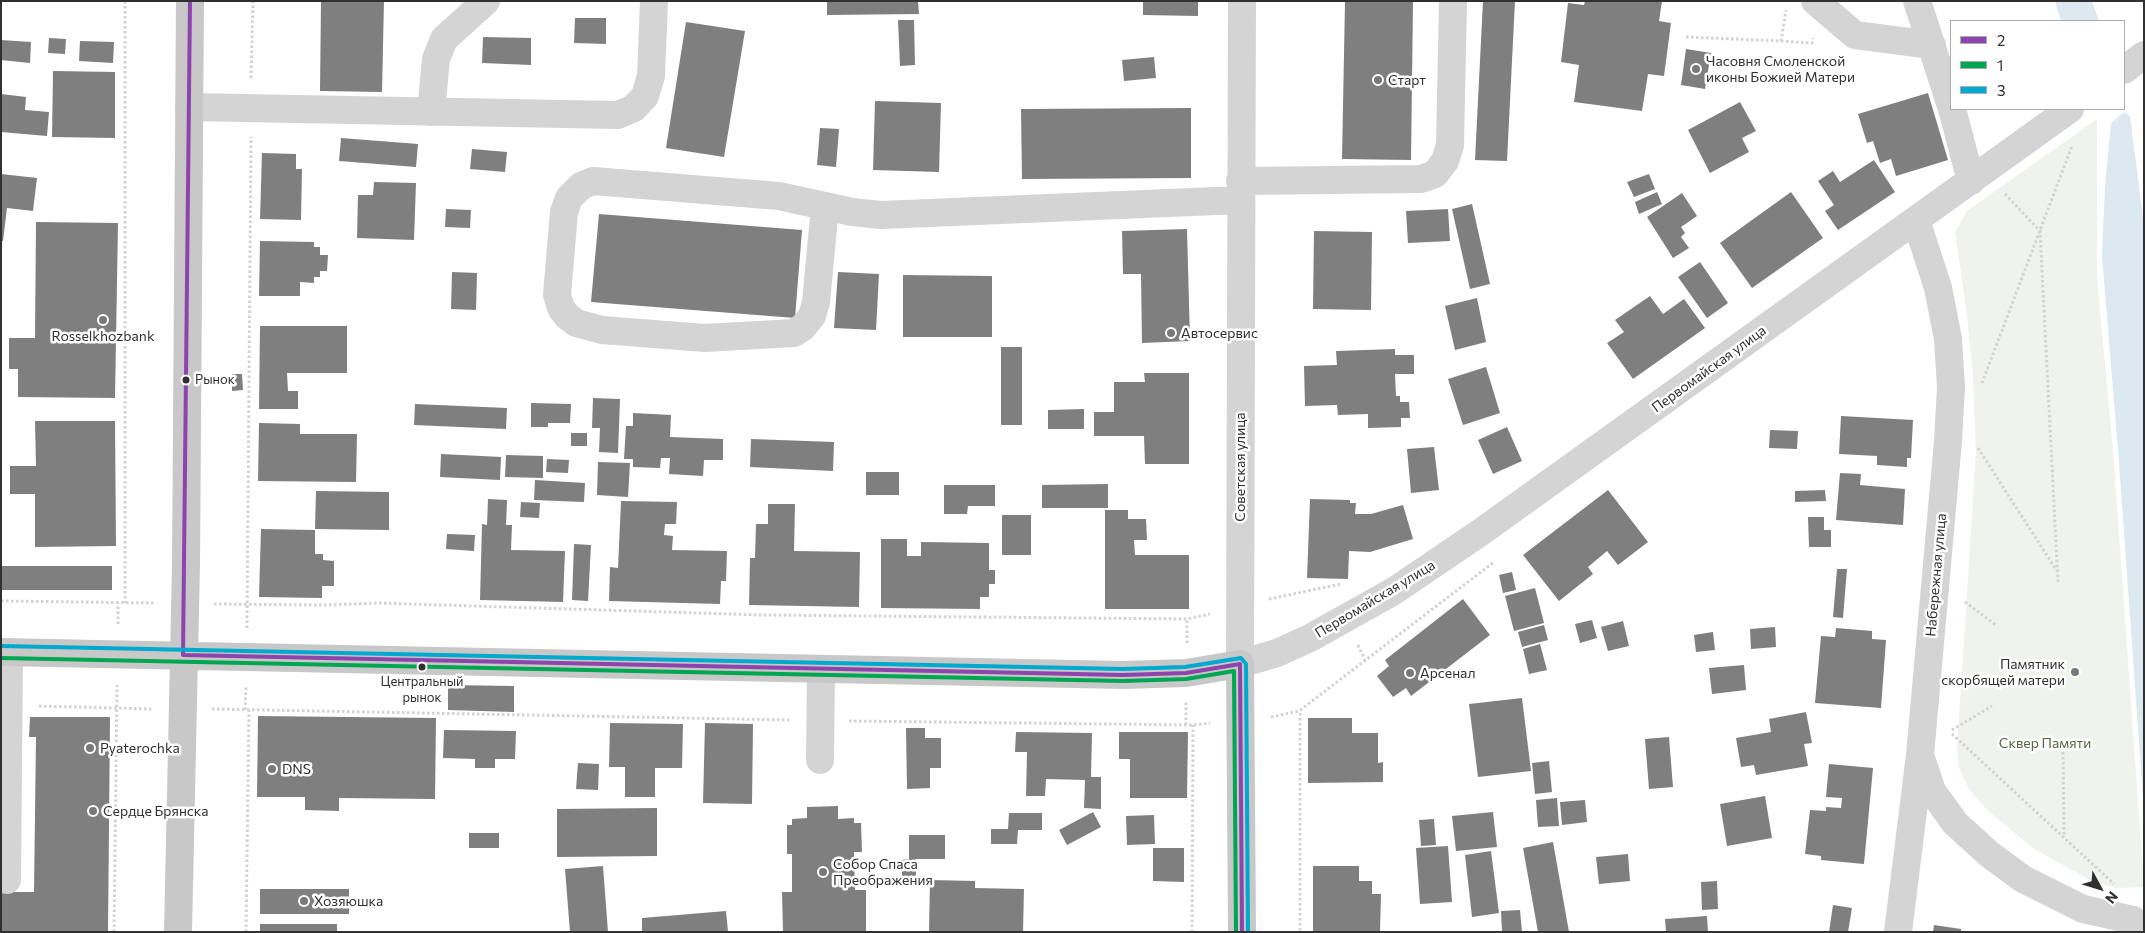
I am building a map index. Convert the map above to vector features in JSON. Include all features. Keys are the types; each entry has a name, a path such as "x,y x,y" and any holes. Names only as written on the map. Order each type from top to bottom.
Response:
{"main road":[{"path":"178,932 185,604 190,1"},
{"name":"Первомайская улица","path":"5,652 821,670 1154,675 1195,672 1240,664"},
{"name":"Советская улица","path":"1240,664 1242,932"}],"street":[{"path":"431,112 436,59 444,39 486,1"},
{"path":"190,107 618,116 634,108 645,96 651,76 654,1"},
{"name":"Советская улица","path":"1240,664 1242,1"},
{"path":"824,206 816,302 812,316 804,328 794,333 705,338 602,330 576,323 561,308 557,295 564,212 569,198 581,186 593,181 779,196 852,212 881,215 1421,179 1435,174 1444,161 1450,145 1453,1"},
{"path":"1917,1 1950,102"},
{"path":"1804,5 1855,36 1932,45"},
{"path":"1953,110 1978,176"},
{"name":"Первомайская улица","path":"1240,664 1277,653 1310,638 1394,591 1482,532 2069,110"},
{"name":"Набережная улица","path":"1898,932 1920,755 1948,441 1950,387 1948,340 1938,288 1916,220"},
{"path":"5,652 9,706 7,880"},
{"path":"820,760 821,670"},
{"path":"1920,755 1932,791 1955,823 1988,854 2023,879 2083,910 2140,919"},
{"path":"2092,932 2140,919"}],"path":[{"path":"125,1 125,603"},
{"path":"245,710 248,604 252,1"},
{"path":"1781,42 1786,8 1804,5"},
{"path":"1686,37 1812,43 1814,36"},
{"path":"1979,392 2075,139"},
{"path":"1978,176 2040,231 2058,583"},
{"path":"1976,445 2057,571"},
{"path":"1,601 325,605 377,603 762,615 1187,619 1293,593 1348,582"},
{"path":"1960,598 1996,625"},
{"path":"9,706 116,708 114,932"},
{"path":"1949,732 1992,706"},
{"path":"246,932 249,710 821,721 1193,725 1192,932"},
{"path":"1300,713 1300,932"},
{"path":"1949,732 1950,722"},
{"path":"1949,732 2125,894 2140,919"},
{"path":"2064,752 2064,836"}],"green space":[{"name":"Сквер Памяти","path":"2097,119 2097,279 2113,450 2144,887 2116,888 2094,882 2034,849 1987,810 1969,789 1959,768 1957,749 1976,452 1973,375 1966,307 1955,232 1967,211"}],"shaded area":[{"path":"2055,1 2092,1 2099,20 2061,20"},
{"path":"2124,112 2130,116 2144,225 2144,812 2102,256 2105,186 2111,123"}],"building":[{"path":"321,1 384,1 382,92 320,91"},
{"path":"827,1 918,1 919,14 827,15"},
{"path":"1143,1 1198,1 1198,16 1143,15"},
{"name":"Старт","path":"1345,1 1413,1 1411,160 1342,159"},
{"path":"1483,1 1515,1 1507,161 1475,160"},
{"path":"1585,1 1662,1 1659,21 1671,23 1664,76 1648,74 1642,111 1574,102 1579,65 1561,62 1568,3 1584,5"},
{"path":"575,18 606,18 606,44 574,43"},
{"path":"898,20 914,20 915,65 900,66"},
{"path":"686,22 745,31 724,157 666,148"},
{"path":"483,37 531,38 531,65 482,63"},
{"path":"49,38 66,39 65,54 48,53"},
{"path":"1,40 31,42 30,63 1,60"},
{"path":"80,41 114,42 113,63 79,61"},
{"name":"Часовня Смоленской иконы Божией Матери","path":"1686,49 1711,53 1705,89 1681,85"},
{"path":"1154,57 1156,78 1124,81 1122,60"},
{"path":"53,71 115,72 115,138 52,137"},
{"path":"1928,93 1948,160 1896,176 1891,159 1880,163 1873,141 1867,143 1858,114"},
{"path":"1,94 26,97 25,110 49,112 47,136 1,132"},
{"path":"875,101 941,103 939,172 873,170"},
{"path":"1740,102 1756,131 1742,138 1749,152 1710,173 1688,130"},
{"path":"1191,108 1191,178 1022,179 1021,109"},
{"path":"820,128 839,129 836,167 817,165"},
{"path":"341,138 418,144 416,167 339,161"},
{"path":"472,149 507,152 505,172 470,169"},
{"path":"262,153 296,154 296,169 302,169 301,220 260,219"},
{"path":"1874,160 1895,192 1838,230 1825,211 1834,205 1818,181 1833,171 1840,182"},
{"path":"1,174 37,178 33,211 7,208 3,241 1,241"},
{"path":"1649,174 1655,189 1634,197 1627,182"},
{"path":"374,182 416,183 414,240 357,238 358,195 373,195"},
{"path":"1657,192 1662,204 1639,214 1635,202"},
{"path":"1791,192 1823,238 1752,288 1720,243"},
{"path":"1682,193 1697,216 1681,227 1685,233 1681,237 1689,248 1673,258 1647,217"},
{"path":"1472,204 1490,284 1470,289 1452,209"},
{"path":"446,209 471,210 470,228 445,227"},
{"path":"1448,209 1450,241 1408,243 1406,211"},
{"path":"599,214 802,230 795,318 591,302"},
{"path":"36,222 118,223 115,398 18,397 18,369 9,369 9,338 35,338"},
{"path":"1187,229 1190,341 1142,343 1141,274 1123,274 1122,231"},
{"path":"1314,231 1372,232 1371,310 1313,309"},
{"path":"260,241 314,242 314,247 320,247 320,255 328,255 327,271 320,271 320,277 314,277 314,283 300,282 300,296 259,296"},
{"path":"1700,262 1728,303 1707,318 1678,277"},
{"path":"452,272 477,273 476,310 451,309"},
{"path":"838,272 879,274 876,330 834,328"},
{"path":"903,275 992,276 992,337 903,337"},
{"path":"1650,296 1663,314 1684,299 1705,328 1633,379 1607,343 1624,332 1615,320"},
{"path":"1477,298 1486,342 1455,350 1445,306"},
{"path":"260,326 347,326 347,373 287,373 288,391 298,391 298,409 259,409"},
{"path":"1001,347 1022,347 1022,425 1001,425"},
{"path":"1395,349 1395,355 1414,355 1414,374 1395,374 1396,396 1400,396 1400,402 1409,402 1410,418 1401,418 1401,427 1368,428 1368,414 1338,415 1337,405 1305,406 1304,366 1337,365 1336,351"},
{"path":"1486,367 1500,413 1463,425 1448,379"},
{"path":"1144,373 1189,373 1189,464 1145,464 1144,436 1094,436 1094,412 1114,412 1114,382 1145,382"},
{"path":"232,374 242,374 243,390 232,391"},
{"path":"593,398 620,399 618,453 599,452 600,428 592,428"},
{"path":"531,403 571,404 570,423 548,423 548,427 531,427"},
{"path":"415,404 507,408 506,429 414,425"},
{"path":"1084,409 1084,429 1048,429 1048,410"},
{"path":"633,413 671,415 670,437 723,439 723,460 704,460 703,476 669,474 670,458 661,458 660,468 633,467 633,459 624,459 626,426 633,426"},
{"path":"1841,416 1913,420 1911,458 1907,458 1907,467 1877,465 1877,456 1839,454"},
{"path":"35,421 115,421 116,546 35,547 35,494 10,494 10,466 36,466"},
{"path":"259,423 300,424 300,434 357,434 356,482 258,481"},
{"path":"1507,427 1522,461 1493,474 1478,440"},
{"path":"1770,430 1798,431 1797,449 1769,448"},
{"path":"571,433 587,433 587,446 571,446"},
{"path":"751,439 834,442 833,471 750,467"},
{"path":"1434,447 1439,490 1411,493 1407,449"},
{"path":"441,454 501,457 500,480 440,477"},
{"path":"506,455 543,456 543,478 505,477"},
{"path":"547,459 569,460 568,473 546,472"},
{"path":"598,462 630,463 628,497 597,495"},
{"path":"866,472 899,472 899,495 866,495"},
{"path":"1840,473 1861,474 1860,485 1905,489 1903,525 1836,520"},
{"path":"535,480 585,483 584,502 534,500"},
{"path":"1108,484 1108,508 1042,508 1042,485"},
{"path":"944,485 995,485 995,506 968,506 967,514 944,514"},
{"path":"1608,490 1648,542 1618,565 1607,551 1588,567 1593,574 1559,601 1523,555"},
{"path":"1825,490 1826,501 1795,502 1795,491"},
{"path":"316,491 389,492 389,530 315,529"},
{"path":"488,499 507,500 506,525 512,525 511,550 565,551 563,602 480,600 482,524 487,525"},
{"path":"1310,499 1350,500 1350,503 1356,503 1355,514 1371,514 1403,505 1413,539 1370,552 1349,551 1348,579 1307,578"},
{"path":"621,501 677,502 676,524 665,524 664,535 673,536 672,550 727,551 726,581 721,581 720,604 609,601 610,567 618,568"},
{"path":"521,502 540,503 539,518 520,517"},
{"path":"768,504 795,504 794,551 860,552 859,607 749,605 750,558 755,558 756,524 768,524"},
{"path":"1105,510 1128,510 1128,519 1146,519 1147,540 1134,540 1135,555 1189,555 1189,609 1105,609"},
{"path":"1002,515 1031,515 1031,555 1002,555"},
{"path":"1808,517 1824,517 1824,530 1831,530 1831,547 1809,547"},
{"path":"261,529 315,530 315,554 323,554 323,560 334,561 334,586 322,586 322,598 259,597"},
{"path":"447,534 475,535 474,551 446,549"},
{"path":"881,539 907,539 907,556 921,556 921,542 989,543 989,570 995,570 995,584 989,584 989,597 980,597 980,609 881,608"},
{"path":"574,544 591,545 588,601 572,600"},
{"path":"1,566 112,566 112,590 1,590"},
{"path":"1837,569 1847,569 1843,618 1833,617"},
{"path":"1512,572 1516,590 1503,593 1499,575"},
{"path":"1535,588 1544,623 1514,631 1505,596"},
{"path":"1463,599 1490,635 1411,696 1406,688 1393,697 1377,676 1389,666 1385,660"},
{"path":"1592,620 1597,638 1580,643 1575,624"},
{"path":"1623,621 1629,646 1608,651 1601,627"},
{"path":"1544,625 1548,640 1522,647 1518,632"},
{"path":"1775,627 1776,647 1751,649 1750,629"},
{"path":"1836,628 1872,631 1872,639 1886,640 1881,708 1815,703 1821,636 1835,637"},
{"path":"1713,632 1715,650 1696,652 1694,635"},
{"path":"1540,644 1547,670 1529,674 1523,649"},
{"path":"1744,665 1746,690 1712,694 1709,668"},
{"path":"448,685 514,686 514,712 448,710"},
{"path":"1522,698 1531,771 1478,777 1469,704"},
{"path":"1806,712 1812,743 1804,744 1808,766 1756,775 1754,765 1741,767 1736,738 1771,732 1769,719"},
{"path":"258,716 436,718 435,799 339,798 339,811 305,810 305,797 257,797"},
{"path":"30,717 110,717 108,932 1,932 1,892 34,892 36,737 29,737"},
{"path":"1308,718 1352,718 1352,733 1378,733 1378,763 1383,762 1383,782 1308,783"},
{"path":"610,723 683,724 682,768 655,768 655,797 625,797 625,767 609,767"},
{"path":"705,723 753,724 752,804 703,803"},
{"path":"906,728 925,728 925,738 941,738 941,768 930,768 930,788 907,789"},
{"path":"444,730 516,731 515,759 495,759 495,768 475,768 475,759 443,758"},
{"path":"1016,732 1092,733 1091,777 1101,777 1101,809 1084,808 1085,780 1046,779 1045,796 1026,796 1027,752 1015,752"},
{"path":"1119,732 1188,732 1187,798 1130,798 1130,759 1119,759"},
{"path":"1669,737 1673,787 1649,789 1645,739"},
{"path":"1549,761 1552,792 1535,794 1532,763"},
{"path":"578,763 599,764 598,790 576,789"},
{"path":"1829,764 1873,768 1864,864 1821,860 1821,856 1805,854 1810,810 1826,811 1826,807 1841,808 1842,798 1826,797"},
{"path":"1765,796 1772,838 1727,846 1720,804"},
{"path":"1557,798 1559,826 1538,827 1536,800"},
{"path":"1585,800 1587,822 1562,825 1560,802"},
{"name":"Собор Спаса Преображения","path":"838,806 838,819 854,818 854,823 861,823 862,852 854,852 855,890 866,890 866,932 783,932 782,892 792,892 792,854 787,854 787,825 792,825 792,819 807,818 807,807"},
{"path":"657,808 657,856 557,857 557,809"},
{"path":"1093,812 1101,827 1067,845 1059,830"},
{"path":"1493,812 1497,847 1456,851 1452,816"},
{"path":"1009,813 1042,813 1042,830 1018,830 1017,844 991,844 991,829 1008,829"},
{"path":"1154,815 1155,844 1127,845 1126,816"},
{"path":"1434,819 1436,845 1421,846 1419,820"},
{"path":"469,833 499,833 499,848 469,848"},
{"path":"909,835 945,835 945,859 916,859 916,885 902,884 902,860 909,859"},
{"path":"1553,842 1569,932 1538,932 1523,848"},
{"path":"1448,846 1452,902 1420,904 1416,848"},
{"path":"1153,848 1184,848 1184,882 1153,881"},
{"path":"1491,851 1499,913 1472,917 1465,855"},
{"path":"1628,854 1630,881 1599,884 1596,857"},
{"path":"603,866 608,932 570,932 565,869"},
{"path":"1313,866 1359,866 1359,881 1372,881 1372,894 1381,894 1380,932 1313,932"},
{"path":"930,880 975,881 975,888 1024,889 1023,932 929,932"},
{"path":"1717,881 1718,909 1702,910 1701,882"},
{"name":"Хозяюшка","path":"260,889 349,889 349,914 260,914"},
{"path":"1833,905 1852,908 1848,932 1829,932"},
{"path":"1520,910 1522,932 1502,932 1501,911"},
{"path":"726,911 728,932 642,932 642,918"},
{"path":"1707,916 1708,932 1666,932 1665,919"},
{"path":"260,924 337,924 337,932 260,932"},
{"path":"1934,925 1961,929 1961,932 1933,932"}],"transit line":[{"name":"2","path":"190,1 183,655 1123,675 1186,673 1240,664 1242,932"},
{"name":"3","path":"1,646 1123,669 1185,667 1241,658 1246,664 1248,932"},
{"name":"1","path":"1,658 1123,681 1186,679 1234,671 1236,932"}],"place":[{"name":"Часовня Смоленской иконы Божией Матери","path":"1696,69"},
{"name":"Старт","path":"1378,80"},
{"name":"Rosselkhozbank","path":"103,320"},
{"name":"Автосервис","path":"1171,333"},
{"name":"Рынок","path":"186,380"},
{"name":"Центральный рынок","path":"422,667"},
{"name":"Памятник скорбящей матери","path":"2075,672"},
{"name":"Арсенал","path":"1410,673"},
{"name":"Pyaterochka","path":"90,748"},
{"name":"DNS","path":"272,769"},
{"name":"Сердце Брянска","path":"93,811"},
{"name":"Собор Спаса Преображения","path":"823,872"},
{"name":"Хозяюшка","path":"304,901"}]}
